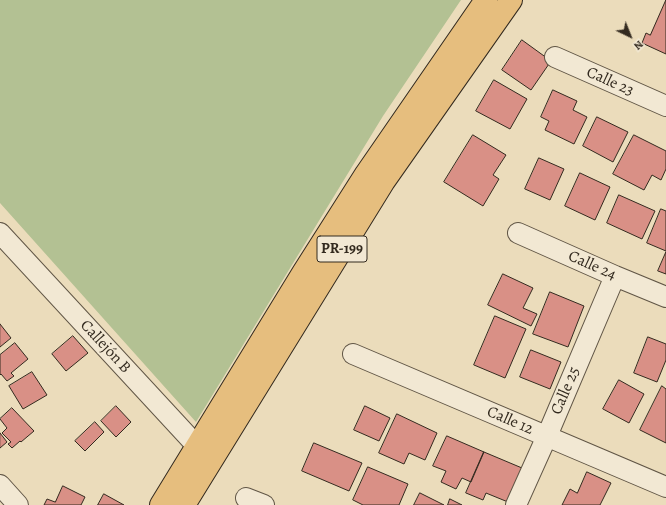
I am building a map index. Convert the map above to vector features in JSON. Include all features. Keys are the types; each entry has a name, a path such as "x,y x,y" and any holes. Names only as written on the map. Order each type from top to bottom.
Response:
{"main road":[{"name":"PR-199","path":"184,505 204,454 303,273 366,174 486,0"},
{"name":"PR-199","path":"161,505 204,454 384,181 511,0"}],"street":[{"name":"Calle 23","path":"555,57 666,106"},
{"name":"Callejón B","path":"0,233 204,454"},
{"name":"Calle 24","path":"518,233 666,297"},
{"name":"Calle 25","path":"516,505 615,276"},
{"name":"Calle 12","path":"353,354 666,487"},
{"path":"0,485 18,505"}],"green space":[{"path":"0,0 461,0 383,116 196,422 0,203"}],"building":[{"path":"666,0 666,54 642,43 646,33 650,35"},
{"path":"522,40 551,61 531,90 502,70"},
{"path":"494,80 527,99 510,129 476,111"},
{"path":"553,90 577,101 573,110 587,117 574,144 545,130 549,121 541,117"},
{"path":"597,117 628,132 613,162 583,146"},
{"path":"473,135 506,155 493,175 499,179 483,206 444,182"},
{"path":"634,135 666,151 666,169 661,180 652,175 644,190 613,174"},
{"path":"539,158 564,169 550,200 525,189"},
{"path":"580,173 610,187 595,220 565,206"},
{"path":"619,195 655,211 642,239 607,223"},
{"path":"661,209 666,211 666,251 647,243"},
{"path":"666,252 666,274 658,271"},
{"path":"503,274 533,288 523,308 537,314 531,326 488,305"},
{"path":"550,292 584,306 568,347 533,334"},
{"path":"495,316 526,329 505,378 474,365"},
{"path":"0,324 11,338 0,347"},
{"path":"73,336 88,353 66,371 52,354"},
{"path":"648,337 666,344 666,360 657,382 634,373"},
{"path":"15,343 28,359 11,373 14,376 7,381 1,374 0,375 0,355"},
{"path":"531,350 561,362 550,389 520,377"},
{"path":"32,372 47,395 23,409 9,386"},
{"path":"619,380 644,394 629,423 603,409"},
{"path":"662,386 666,389 666,443 640,430"},
{"path":"116,406 131,422 116,437 101,421"},
{"path":"365,406 390,418 379,441 354,430"},
{"path":"12,408 34,431 12,448 8,444 11,442 2,433 7,428 0,419"},
{"path":"397,414 437,433 425,460 409,453 404,464 379,453"},
{"path":"95,422 104,432 85,451 75,441"},
{"path":"0,433 7,442 0,448"},
{"path":"447,436 484,452 471,482 462,478 456,489 441,482 446,471 433,466"},
{"path":"314,443 362,463 349,491 302,471"},
{"path":"484,452 522,468 508,502 486,493 483,500 466,493"},
{"path":"368,467 408,484 399,505 363,505 353,500"},
{"path":"587,472 611,483 600,505 562,505 570,489 577,493"},
{"path":"63,486 85,497 81,505 44,505 47,499 55,502"},
{"path":"420,493 444,505 414,505"},
{"path":"104,494 124,505 98,505"},
{"path":"450,499 462,505 448,505"}]}
